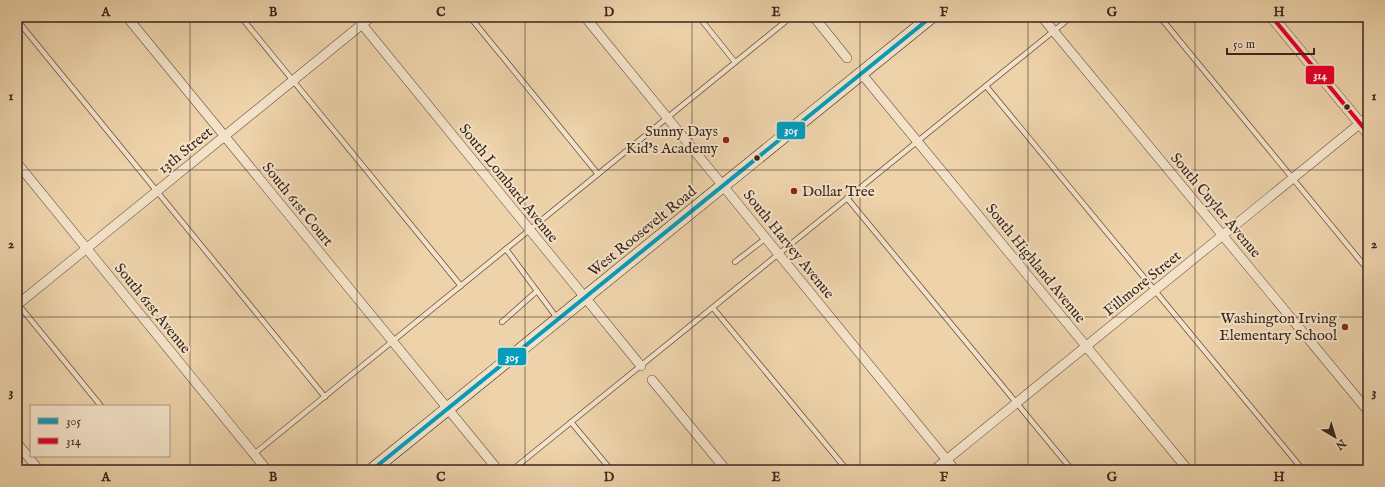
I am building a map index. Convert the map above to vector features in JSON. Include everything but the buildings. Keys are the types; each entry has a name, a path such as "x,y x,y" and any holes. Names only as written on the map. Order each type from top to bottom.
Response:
{"main road":[{"name":"West Roosevelt Road","path":"372,470 931,17"}],"street":[{"name":"South 61st Court","path":"127,17 498,470"},
{"name":"13th Street","path":"17,304 293,81 359,21 371,17"},
{"name":"South Harvey Avenue","path":"585,17 956,470"},
{"path":"814,17 847,58"},
{"name":"South Cuyler Avenue","path":"1042,17 1368,410"},
{"path":"1272,17 1364,120 1368,133"},
{"name":"South Lombard Avenue","path":"359,21 641,366"},
{"name":"South Highland Avenue","path":"861,73 1188,470"},
{"name":"Fillmore Street","path":"934,470 1364,120"},
{"name":"South 61st Avenue","path":"17,163 267,470"},
{"path":"652,380 726,470"},
{"path":"17,443 39,470"}],"lane":[{"path":"241,17 461,286"},
{"path":"470,17 598,174"},
{"path":"698,17 735,62"},
{"path":"254,454 791,17"},
{"path":"512,470 1071,17"},
{"path":"1160,17 1363,264 1368,260"},
{"path":"17,20 325,397"},
{"path":"986,86 1303,470"},
{"path":"847,198 1072,470"},
{"path":"735,262 766,238"},
{"path":"506,249 558,319"},
{"path":"502,322 537,291"},
{"path":"17,304 100,405"},
{"path":"713,308 847,470"},
{"path":"571,422 611,470"}],"transit line":[{"name":"305","path":"372,470 931,17"},
{"name":"314","path":"1272,17 1368,133"}],"place":[{"name":"Sunny Days Kid's Academy","path":"726,140"},
{"name":"Dollar Tree","path":"794,191"},
{"name":"Washington Irving Elementary School","path":"1345,327"}]}
